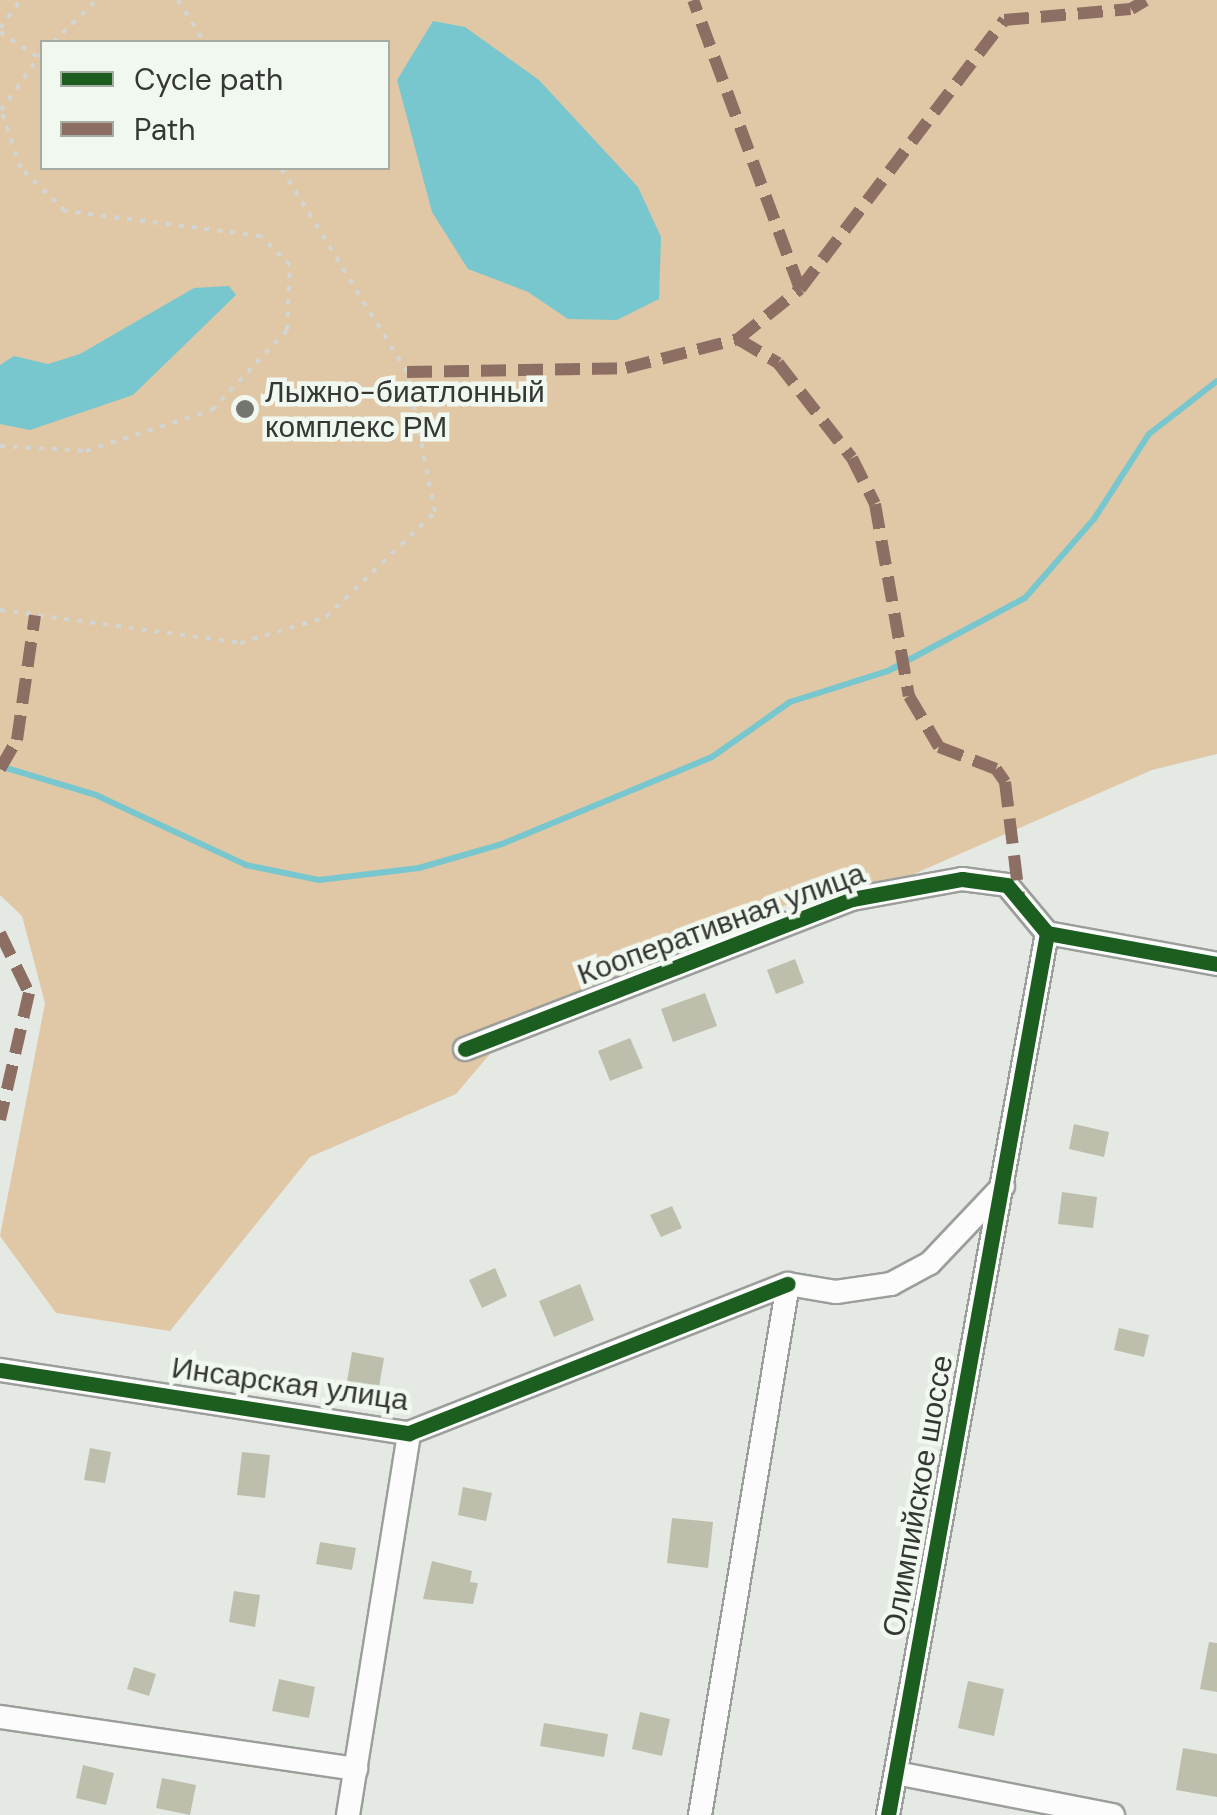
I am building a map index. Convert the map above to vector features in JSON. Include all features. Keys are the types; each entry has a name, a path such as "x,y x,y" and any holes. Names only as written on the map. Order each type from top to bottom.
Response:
{"street":[{"name":"Кооперативная улица","path":"465,1049 852,899 962,878 1007,885 1047,933"},
{"path":"1047,933 1217,964"},
{"name":"Олимпийское шоссе","path":"888,1815 1047,933"},
{"path":"700,1815 788,1284 836,1292 890,1284 930,1263 1003,1186"},
{"name":"Инсарская улица","path":"0,1370 409,1433 788,1284"},
{"path":"348,1815 409,1433"},
{"path":"0,1717 356,1769"},
{"path":"896,1773 1113,1815"}],"path":[{"path":"0,446 86,450 212,410 288,330 290,264 261,236 66,211 21,168 1,110 40,55 0,30 20,0"},
{"path":"55,40 97,0"},
{"path":"178,0 203,40"},
{"path":"0,610 240,643 326,617 435,512 407,372 282,170"}],"shaded area":[{"path":"0,0 1217,0 1217,754 1152,770 907,877 724,920 495,1048 456,1094 310,1157 170,1331 56,1313 0,1236 45,1003 22,916 0,895"}],"water":[{"path":"433,21 465,27 539,80 638,187 661,237 659,299 617,320 568,319 528,292 468,269 432,212 397,80"},
{"path":"229,286 236,295 133,395 30,430 0,424 0,365 14,356 48,364 80,354 194,288"}],"building":[{"path":"795,959 804,983 776,994 767,970"},
{"path":"705,993 717,1026 673,1042 661,1009"},
{"path":"630,1038 643,1068 610,1081 598,1051"},
{"path":"1074,1124 1109,1132 1104,1157 1069,1149"},
{"path":"1062,1192 1097,1197 1093,1228 1058,1224"},
{"path":"672,1206 682,1228 661,1237 650,1215"},
{"path":"495,1268 507,1296 482,1308 469,1280"},
{"path":"580,1284 594,1320 554,1337 539,1301"},
{"path":"1119,1328 1149,1335 1144,1357 1114,1350"},
{"path":"352,1352 384,1358 378,1393 346,1387"},
{"path":"90,1448 111,1452 105,1483 84,1480"},
{"path":"242,1452 270,1455 265,1498 237,1495"},
{"path":"463,1487 492,1493 486,1521 458,1515"},
{"path":"672,1518 713,1522 708,1568 667,1563"},
{"path":"320,1542 356,1548 352,1570 316,1564"},
{"path":"432,1561 472,1571 470,1582 478,1583 473,1604 423,1599"},
{"path":"234,1591 260,1595 255,1627 229,1622"},
{"path":"1209,1642 1217,1643 1217,1692 1200,1689"},
{"path":"134,1667 156,1674 149,1696 127,1689"},
{"path":"279,1679 315,1687 309,1718 272,1711"},
{"path":"968,1681 1004,1689 994,1736 958,1728"},
{"path":"640,1712 670,1719 662,1756 632,1749"},
{"path":"544,1723 608,1734 604,1757 540,1746"},
{"path":"1183,1748 1217,1754 1217,1797 1176,1790"},
{"path":"83,1765 114,1773 106,1805 76,1798"},
{"path":"162,1778 196,1785 190,1815 156,1808"}],"waterway":[{"path":"0,766 96,795 246,865 319,880 419,868 502,844 712,757 790,702 888,671 1025,598 1094,519 1149,434 1217,381"}],"marked path":[{"path":"407,372 626,368 738,339 800,289 693,0"},
{"path":"800,289 1004,20 1131,9 1146,0"},
{"path":"738,339 778,363 852,458 875,504 909,696 939,747 996,769 1005,782 1019,896"},
{"path":"0,769 17,740 35,615"},
{"path":"0,933 29,993 0,1120"}],"cycle path":[{"path":"465,1049 852,899 962,879 1007,885 1047,933 1217,964"},
{"path":"888,1815 1047,933"},
{"path":"0,1370 409,1433 788,1284"}],"place":[{"name":"Лыжно-биатлонный комплекс РМ","path":"245,409"}]}
